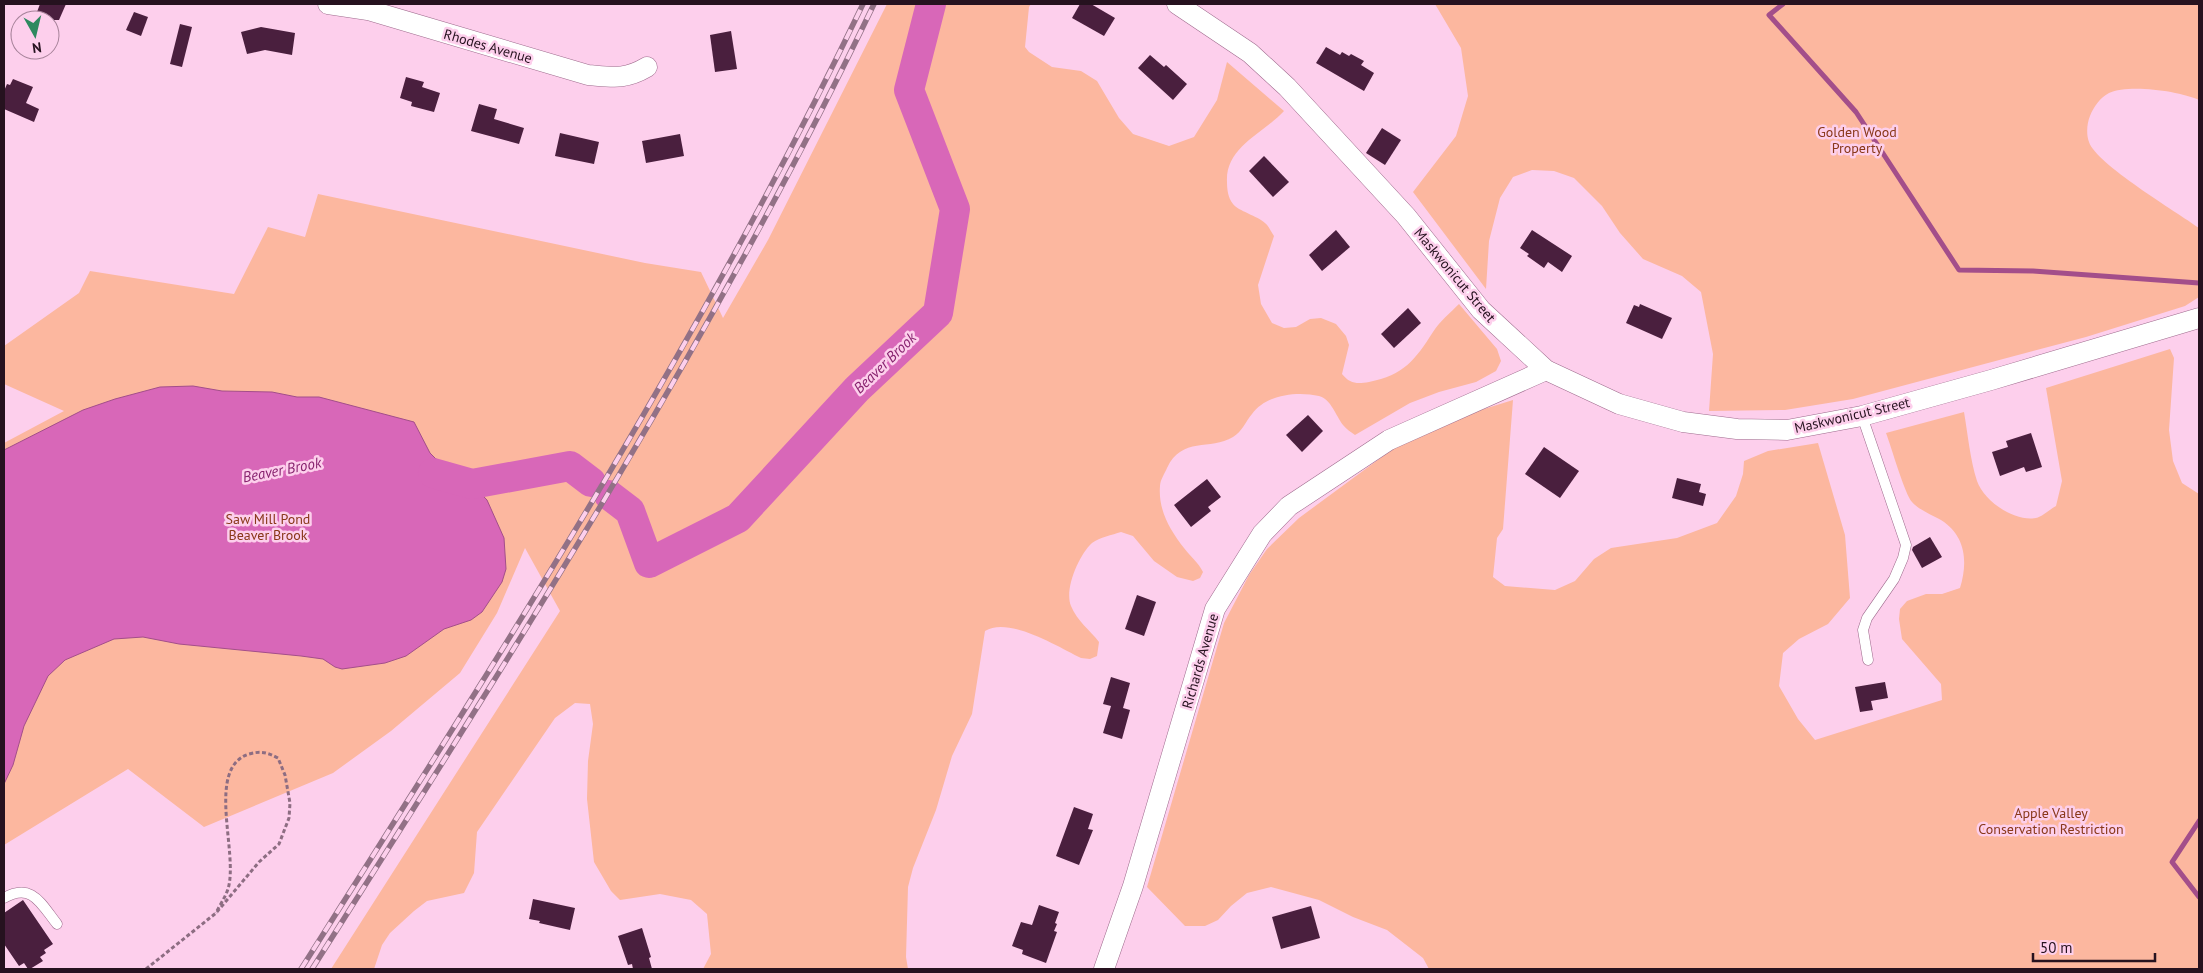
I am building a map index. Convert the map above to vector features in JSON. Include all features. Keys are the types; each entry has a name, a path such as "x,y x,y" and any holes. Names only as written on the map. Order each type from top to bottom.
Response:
{"street":[{"name":"Rhodes Avenue","path":"328,4 368,10 588,75 623,77 633,75 647,67"},
{"name":"Maskwonicut Street","path":"1177,4 1250,53 1287,87 1406,216 1481,310 1546,370 1619,404 1683,422 1737,429 1787,430 1862,416 2199,318"},
{"name":"Richards Avenue","path":"1104,969 1133,886 1215,608 1262,534 1289,506 1389,440 1546,370"}],"lane":[{"path":"1862,416 1906,545 1894,579 1866,618 1863,630 1868,660"},
{"path":"4,898 19,892 33,894 58,924"}],"path":[{"path":"146,969 216,914 237,891 259,862 279,844 289,818 290,803 285,775 278,758 269,753 258,751 242,756 232,764 227,776 226,809 230,850 228,889 216,914"}],"green space":[{"name":"Saw Mill Pond Beaver Brook","path":"887,4 1031,4 1029,7 1025,47 1029,52 1052,67 1081,71 1097,81 1119,118 1133,134 1169,146 1194,137 1217,100 1227,62 1284,111 1239,150 1232,159 1228,170 1227,182 1231,202 1239,209 1262,220 1274,236 1258,285 1261,304 1272,323 1284,328 1296,327 1310,319 1321,318 1336,324 1346,336 1349,345 1342,374 1351,381 1365,383 1391,375 1407,365 1420,351 1439,324 1459,304 1497,349 1501,361 1496,371 1476,382 1439,392 1410,403 1355,435 1344,426 1330,404 1323,398 1292,394 1274,398 1258,407 1233,437 1224,441 1188,448 1180,452 1173,458 1162,479 1160,486 1161,503 1166,519 1174,534 1203,572 1200,578 1193,581 1177,577 1154,561 1133,536 1121,532 1092,543 1082,556 1074,573 1069,599 1077,616 1099,642 1097,656 1090,659 1081,658 1033,635 1007,627 995,627 985,631 972,714 952,756 936,810 913,868 908,887 906,957 908,969 703,969 711,954 707,914 691,900 660,894 620,900 611,891 594,862 587,799 588,761 593,724 590,704 575,703 555,718 477,832 474,873 464,893 427,901 414,911 390,933 382,945 374,969 331,969 560,611 525,548 497,613 460,673 391,731 333,773 204,827 128,769 4,845 4,443 64,411 4,384 4,346 79,293 90,271 234,294 268,227 305,237 318,194 645,263 701,272 723,318 768,240"},
{"name":"Golden Wood Property","path":"1435,4 2199,4 2199,100 2167,91 2118,90 2106,95 2095,106 2089,119 2087,132 2089,142 2095,151 2121,175 2199,228 2199,297 2185,306 2086,337 1853,399 1785,410 1709,411 1713,354 1701,292 1682,276 1643,259 1620,233 1602,206 1574,178 1554,171 1532,170 1513,177 1500,198 1489,241 1486,289 1413,192 1456,136 1468,96 1461,48"},
{"name":"Apple Valley Conservation Restriction","path":"2170,349 2174,358 2169,430 2173,461 2182,483 2199,494 2199,969 1429,969 1423,958 1387,930 1353,917 1319,900 1271,887 1247,893 1218,920 1205,926 1185,926 1147,887 1224,623 1249,575 1267,549 1299,518 1394,448 1455,418 1513,400 1503,529 1497,538 1493,577 1505,586 1555,590 1575,581 1594,559 1611,548 1677,538 1717,523 1736,496 1743,474 1744,461 1768,451 1818,443 1845,535 1850,598 1828,624 1799,639 1783,653 1779,686 1798,719 1815,740 1942,700 1941,684 1902,639 1899,619 1900,609 1907,601 1926,594 1942,594 1960,588 1964,569 1963,550 1956,534 1949,526 1918,507 1909,498 1886,433 1964,412 1977,481 1986,496 1993,503 2018,517 2036,518 2056,506 2062,481 2046,388"}],"water":[{"path":"193,386 222,391 272,392 297,397 319,397 414,422 430,453 436,459 451,466 464,476 487,500 504,538 506,569 502,582 482,612 471,620 444,629 406,656 385,663 342,669 323,659 301,656 179,644 143,637 114,639 65,660 48,676 24,726 13,765 4,784 4,450 83,410 115,399 160,387"}],"building":[{"path":"40,4 66,4 60,18 60,10 38,10"},
{"path":"1080,4 1091,4 1115,18 1104,36 1072,18"},
{"path":"134,12 148,17 141,36 126,30"},
{"path":"180,24 192,27 182,67 170,64"},
{"path":"261,27 295,33 292,55 265,50 247,54 241,32"},
{"path":"731,31 737,69 715,72 710,35"},
{"path":"1326,47 1340,55 1342,52 1349,56 1351,54 1364,61 1361,65 1374,73 1364,91 1316,63"},
{"path":"1150,55 1164,67 1166,65 1187,84 1173,100 1138,68"},
{"path":"406,77 424,82 422,87 440,93 434,112 411,106 412,102 400,98"},
{"path":"13,79 33,87 26,103 39,109 34,122 4,109 4,91 7,84 10,85"},
{"path":"479,104 497,109 494,119 524,128 519,144 471,131"},
{"path":"1382,128 1401,140 1385,165 1366,153"},
{"path":"560,133 599,142 594,164 555,156"},
{"path":"680,134 684,156 646,163 642,141"},
{"path":"1264,156 1289,182 1273,197 1249,171"},
{"path":"1336,230 1350,247 1322,271 1309,255"},
{"path":"1532,230 1572,256 1562,272 1548,262 1544,268 1527,256 1529,254 1520,248"},
{"path":"1640,304 1672,318 1662,339 1626,323 1634,305 1639,307"},
{"path":"1408,308 1421,323 1394,348 1381,334"},
{"path":"1308,415 1323,431 1302,452 1286,435"},
{"path":"2031,433 2042,467 2026,472 2024,467 2000,476 1992,452 2008,447 2006,441"},
{"path":"1544,447 1579,471 1560,498 1525,474"},
{"path":"1677,478 1701,484 1699,492 1706,494 1703,506 1672,498"},
{"path":"1207,479 1221,497 1208,507 1211,511 1191,527 1174,505"},
{"path":"1930,537 1942,557 1922,568 1912,550 1913,547"},
{"path":"1137,595 1156,602 1144,636 1125,629"},
{"path":"1111,677 1130,683 1123,708 1130,710 1122,739 1103,733 1111,706 1103,704"},
{"path":"1885,682 1888,698 1871,701 1873,710 1860,712 1855,687"},
{"path":"1074,807 1093,814 1088,829 1093,830 1079,865 1056,856"},
{"path":"533,899 575,908 570,930 529,919"},
{"path":"23,900 53,944 44,950 46,953 40,957 43,961 30,969 24,963 19,966 4,944 4,913"},
{"path":"1039,905 1059,912 1054,931 1057,932 1046,963 1022,954 1023,950 1012,946 1021,922 1032,925"},
{"path":"1311,906 1320,938 1281,949 1272,917"},
{"path":"642,928 651,957 649,958 652,969 633,969 632,964 628,965 618,936"}],"waterway":[{"name":"Beaver Brook","path":"609,495 630,511 649,563 738,518 857,389 938,313 955,209 909,90 931,4"},
{"path":"1783,4 1769,15 1856,112 1959,270 2033,271 2199,283"},
{"name":"Beaver Brook","path":"433,473 472,484 570,466 591,482"},
{"path":"2199,821 2172,862 2199,897"}],"railway":[{"path":"301,969 524,614 667,374 801,129 863,4"},
{"path":"312,969 535,614 678,374 812,129 874,4"}]}
